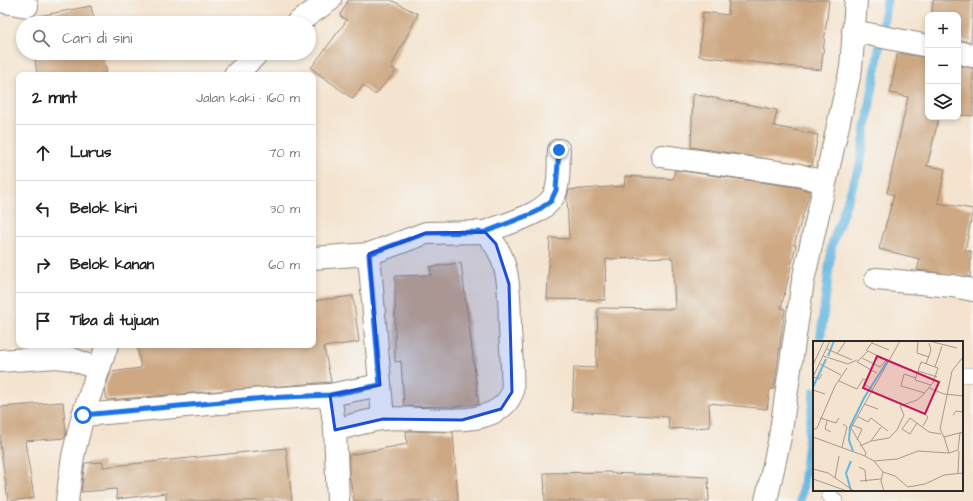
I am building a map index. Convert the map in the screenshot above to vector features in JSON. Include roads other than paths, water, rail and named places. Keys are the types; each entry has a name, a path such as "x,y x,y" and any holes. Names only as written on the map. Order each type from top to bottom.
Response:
{"street":[{"path":"307,16 330,0"},
{"path":"766,501 780,436 803,282 824,182 851,68 861,33 856,0"},
{"path":"0,1 27,6"},
{"path":"861,33 925,45"},
{"path":"961,53 973,56"},
{"path":"238,72 251,60"},
{"path":"316,258 369,254 426,233 485,232 534,213 551,201 556,190 559,150"},
{"path":"662,156 799,175 824,182"},
{"path":"335,430 383,419 462,420 488,414 501,408 512,392 509,284 504,262 496,244 485,232"},
{"path":"369,254 383,419"},
{"path":"876,278 952,286 973,290"},
{"path":"67,501 73,456 83,415 106,348"},
{"path":"0,361 57,357 72,359 98,369"},
{"path":"83,415 265,398 330,395 380,385"},
{"path":"330,395 335,430 338,501"}],"lane":[{"path":"963,375 973,376"},
{"path":"829,491 829,495 835,501"}],"waterway":[{"path":"820,341 832,244 860,165 887,0"},
{"path":"801,501 813,400"}]}
